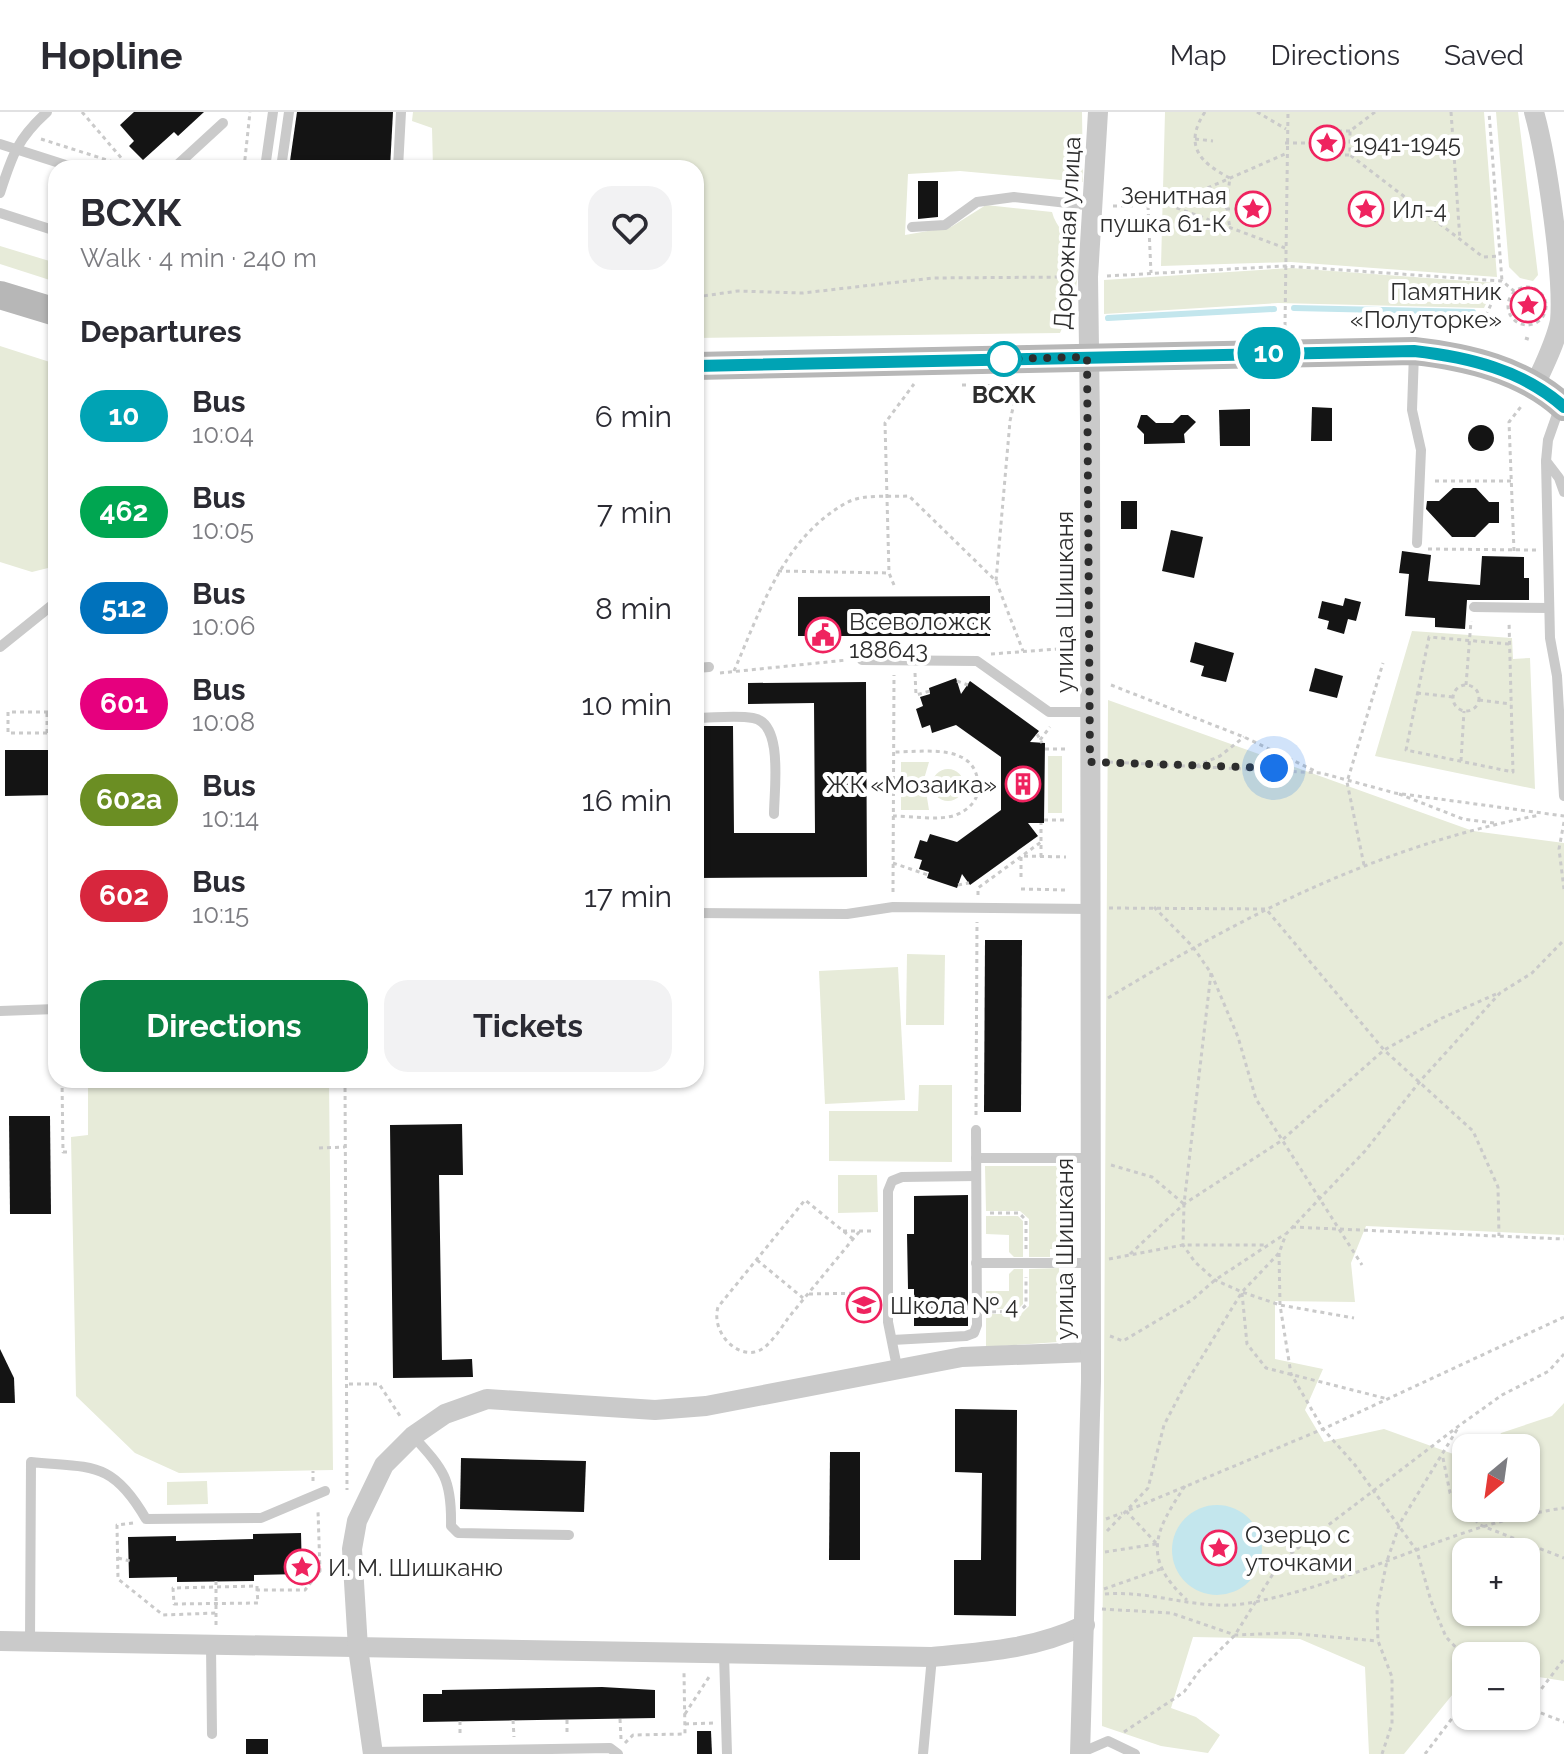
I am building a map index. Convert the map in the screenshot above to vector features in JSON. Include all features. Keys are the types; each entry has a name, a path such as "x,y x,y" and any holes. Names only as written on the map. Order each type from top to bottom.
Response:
{"main road":[{"path":"0,295 48,310"},
{"path":"704,366 1414,351 1453,355 1499,369 1530,393 1563,405"}],"street":[{"name":"Дорожная улица","path":"1087,357 1088,277 1098,112"},
{"path":"1530,393 1560,320 1561,290 1554,217 1534,112"},
{"name":"улица Шишканя","path":"373,1753 358,1648 352,1549 357,1493 413,1436 445,1414 487,1399 655,1410 706,1406 897,1367 1094,1342 1090,1263 1091,676 1087,357"},
{"path":"1080,1753 1085,1527 1094,1342"},
{"path":"0,1641 932,1657 1012,1650 1051,1641 1085,1610"}],"lane":[{"path":"0,193 14,149 23,133 47,112"},
{"path":"266,160 273,112"},
{"path":"282,160 289,112"},
{"path":"398,160 401,112"},
{"path":"183,160 223,123"},
{"path":"0,144 49,160"},
{"path":"912,227 945,225 977,202 1014,197 1094,206"},
{"path":"0,213 48,228"},
{"path":"1414,351 1412,410 1421,450 1417,543"},
{"path":"1563,405 1548,440 1546,461 1549,608 1564,796"},
{"path":"1546,461 1559,478 1564,492"},
{"path":"1474,607 1549,608"},
{"path":"0,647 48,608"},
{"path":"862,660 977,661 1049,712 1090,712"},
{"path":"704,669 710,670"},
{"path":"704,718 755,718 767,724 773,736 774,814"},
{"path":"704,913 847,914 893,907 1091,909"},
{"path":"0,1011 48,1009"},
{"path":"892,1340 974,1333 977,1325 976,1130"},
{"path":"976,1158 1091,1158"},
{"path":"897,1367 888,1293 888,1191 892,1181 902,1177 976,1176"},
{"path":"976,1263 1090,1263"},
{"path":"413,1436 440,1465 452,1494 451,1526 458,1533 569,1535"},
{"path":"30,1641 31,1462 101,1469 128,1488 146,1519 261,1518 322,1493"},
{"path":"212,1734 214,1645"},
{"path":"724,1654 727,1754"},
{"path":"923,1754 932,1657"},
{"path":"1080,1753 1108,1741 1135,1754"},
{"path":"373,1753 610,1748 619,1751"}],"path":[{"path":"82,112 122,160"},
{"path":"245,160 250,112"},
{"path":"1205,112 1195,139 1203,163 1230,178"},
{"path":"1257,112 1286,129"},
{"path":"1285,326 1285,143 1288,112"},
{"path":"1375,112 1350,131 1315,131 1316,155 1350,155 1483,257 1500,256"},
{"path":"1451,112 1460,240"},
{"path":"1470,320 1486,315 1502,281 1489,112"},
{"path":"1350,131 1350,155"},
{"path":"23,133 105,160"},
{"path":"1195,139 1213,141"},
{"path":"1285,143 1316,143"},
{"path":"1094,206 1169,205 1285,154"},
{"path":"1230,178 1226,209 1230,228"},
{"path":"1169,205 1285,248"},
{"path":"1148,206 1151,273"},
{"path":"1226,209 1250,209"},
{"path":"704,296 738,291 803,293 933,278 1088,277 1285,266 1502,281 1514,291"},
{"path":"1524,287 1534,288 1543,295 1546,305 1544,316 1535,323 1525,325 1515,320 1509,312 1508,301 1514,291 1524,287"},
{"path":"1525,338 1531,340"},
{"path":"894,585 889,573 885,423 917,375"},
{"path":"983,388 1018,386 1010,421 996,581"},
{"path":"1514,551 1509,422 1530,393"},
{"path":"1420,481 1511,481"},
{"path":"734,671 778,571 808,533 850,500 909,496 996,581 1023,651"},
{"path":"1417,543 1429,549 1548,550"},
{"path":"778,571 889,573"},
{"path":"1466,685 1474,607"},
{"path":"1509,644 1429,637 1406,750 1513,772 1510,607"},
{"path":"977,661 993,653 1078,647"},
{"path":"710,670 734,671 821,660 862,660"},
{"path":"893,907 894,660"},
{"path":"914,660 916,695 930,691"},
{"path":"1364,865 1347,782 1383,663"},
{"path":"1091,676 1347,782 1395,793 1564,816"},
{"path":"957,681 968,685"},
{"path":"1466,685 1478,693 1479,700 1476,706 1464,711 1458,708 1453,697 1455,691 1466,685"},
{"path":"1417,693 1453,697"},
{"path":"1479,700 1511,704"},
{"path":"1461,761 1464,711"},
{"path":"8,712 47,712 47,733 8,733 8,712"},
{"path":"1037,734 1041,741 1049,727 1058,727"},
{"path":"1195,766 1220,756 1244,737"},
{"path":"1045,749 1067,749"},
{"path":"893,816 953,816 968,809 978,793 978,775 969,760 953,752 894,752"},
{"path":"1090,762 1321,773"},
{"path":"1395,793 1440,812 1496,824"},
{"path":"1090,1009 1193,947 1266,909 1364,865 1496,824 1540,815"},
{"path":"1041,857 1043,821 1066,820"},
{"path":"1564,822 1559,849 1564,889"},
{"path":"978,888 1041,842"},
{"path":"1021,856 1066,857"},
{"path":"1021,856 1021,877"},
{"path":"893,863 928,875"},
{"path":"958,885 971,883 978,888"},
{"path":"976,1130 978,888"},
{"path":"1021,889 1066,890"},
{"path":"1154,907 1193,947 1211,973 1238,1037 1256,1099 1281,1141 1343,1230 1362,1265"},
{"path":"1091,909 1266,909 1384,1050 1421,1080 1473,1131 1498,1187 1499,1236"},
{"path":"1130,1254 1184,1204 1281,1141 1384,1050 1442,1018 1500,993 1532,973 1564,940"},
{"path":"977,968 985,968"},
{"path":"1211,973 1184,1204 1183,1245 1195,1262 1215,1280 1242,1292 1280,1305 1354,1318"},
{"path":"1094,1342 1123,1341 1192,1300 1215,1280 1286,1234 1365,1151 1421,1080 1500,993"},
{"path":"977,1025 985,1026"},
{"path":"976,1083 985,1083"},
{"path":"62,1088 63,1152 71,1152"},
{"path":"313,1471 313,1486 322,1493 357,1493 347,1384 345,1088"},
{"path":"319,1148 345,1147"},
{"path":"1091,1158 1152,1177 1184,1204"},
{"path":"853,1239 805,1200 718,1307 714,1320 717,1331 742,1352 754,1353 765,1347 860,1231"},
{"path":"1292,1227 1564,1239"},
{"path":"843,1231 888,1231"},
{"path":"1286,1234 1279,1253 1280,1305 1291,1374 1323,1429 1400,1523 1417,1551 1431,1601 1446,1637 1452,1643"},
{"path":"1090,1263 1183,1245 1268,1245"},
{"path":"1085,1555 1148,1488 1164,1425 1242,1292 1279,1253"},
{"path":"757,1260 805,1299"},
{"path":"1242,1292 1247,1344 1266,1368 1388,1399"},
{"path":"809,1294 888,1293"},
{"path":"1085,1527 1323,1429 1564,1317"},
{"path":"1108,1741 1184,1692 1199,1671 1235,1635 1252,1602 1281,1561 1502,1395 1549,1371 1564,1354"},
{"path":"347,1384 379,1384 413,1436"},
{"path":"1382,1754 1392,1724 1392,1677 1378,1641 1377,1609 1387,1561 1400,1523 1443,1458 1460,1425"},
{"path":"1443,1458 1450,1493 1480,1525 1564,1558"},
{"path":"1185,1486 1161,1523 1157,1543 1161,1569 1170,1585 1189,1603"},
{"path":"257,1590 305,1590 313,1583 320,1571 322,1493"},
{"path":"1085,1610 1137,1592 1215,1608 1252,1602 1417,1551 1480,1525 1516,1515 1564,1508"},
{"path":"1126,1511 1157,1543"},
{"path":"146,1519 117,1525 118,1579 163,1615 216,1613"},
{"path":"1085,1555 1157,1543"},
{"path":"118,1558 130,1561"},
{"path":"1085,1610 1161,1569"},
{"path":"214,1645 216,1581"},
{"path":"257,1586 257,1590 258,1603 174,1604 173,1588 257,1586"},
{"path":"1085,1610 1171,1613 1235,1635 1287,1633 1378,1641"},
{"path":"640,1735 685,1734 684,1653"},
{"path":"685,1714 724,1654"},
{"path":"1540,1690 1564,1659"},
{"path":"1540,1712 1564,1722"},
{"path":"1425,1754 1452,1718"},
{"path":"619,1751 620,1719"},
{"path":"685,1724 726,1723"}],"green space":[{"path":"413,112 1082,112 1083,182 960,171 908,174 905,235 951,227 986,205 1052,212 1077,261 1077,282 1072,303 1060,333 704,338 704,160 433,160 432,128 412,121"},
{"path":"1165,112 1484,112 1497,277 1291,262 1161,266"},
{"path":"1496,112 1518,112 1538,275 1533,281 1520,278 1509,267"},
{"path":"0,246 48,261 48,279 0,264"},
{"path":"1291,268 1496,283 1484,308 1278,303 1104,314 1104,280"},
{"path":"0,346 48,361 48,568 32,572 0,562"},
{"path":"1412,631 1512,638 1513,659 1530,658 1535,789 1375,756"},
{"path":"1108,700 1473,831 1564,843 1564,1235 1366,1226 1351,1263 1355,1302 1275,1301 1275,1359 1323,1369 1305,1410 1324,1442 1384,1429 1452,1454 1452,1522 1540,1522 1540,1434 1501,1434 1552,1416 1564,1403 1564,1681 1540,1677 1540,1642 1452,1642 1452,1695 1404,1754 1369,1754 1365,1667 1300,1639 1193,1637 1171,1708 1196,1717 1220,1735 1208,1753 1161,1746 1102,1726"},
{"path":"1048,756 1062,756 1062,813 1048,813"},
{"path":"901,762 929,762 924,779 929,810 901,810"},
{"path":"948,769 960,773 964,785 960,797 948,801 936,797 932,785 936,773"},
{"path":"907,954 945,955 944,1025 906,1025"},
{"path":"898,967 905,1100 825,1104 819,971"},
{"path":"919,1085 952,1085 952,1162 829,1161 829,1111 918,1111"},
{"path":"88,1088 329,1088 333,1470 179,1473 135,1453 76,1396 71,1137 88,1135"},
{"path":"985,1166 1059,1166 1059,1249 1050,1249 1050,1257 1029,1257 1029,1219 1020,1211 986,1211"},
{"path":"838,1175 877,1175 878,1212 838,1213"},
{"path":"986,1216 1018,1216 1023,1221 1023,1257 1014,1257 1009,1252 1009,1235 986,1234"},
{"path":"1059,1268 1058,1342 986,1347 986,1314 1021,1314 1029,1306 1029,1269"},
{"path":"1014,1269 1023,1269 1023,1304 1018,1309 986,1309 986,1291 1009,1291 1009,1274"},
{"path":"207,1481 208,1504 167,1505 167,1482"}],"water":[{"path":"1217,1505 1234,1508 1249,1518 1259,1533 1262,1550 1259,1567 1249,1582 1234,1592 1217,1595 1200,1592 1185,1582 1175,1567 1172,1550 1175,1533 1185,1518 1200,1508"}],"building":[{"path":"134,112 204,112 178,136 174,132 143,160 129,146 134,141 120,125"},
{"path":"297,112 393,112 390,160 290,160"},
{"path":"918,181 938,181 938,217 918,219"},
{"path":"1312,407 1332,408 1332,441 1311,441"},
{"path":"1250,409 1250,446 1220,446 1219,410"},
{"path":"1141,415 1147,415 1156,423 1173,423 1181,415 1188,415 1196,422 1184,434 1185,443 1144,444 1144,434 1137,427"},
{"path":"1481,425 1490,429 1494,438 1490,447 1481,451 1472,447 1468,438 1472,429"},
{"path":"1453,488 1476,488 1489,502 1499,502 1499,523 1489,523 1475,537 1452,537 1426,509 1427,501 1439,501"},
{"path":"1121,501 1137,501 1137,529 1121,529"},
{"path":"1171,530 1203,537 1194,578 1162,571"},
{"path":"1402,551 1431,555 1428,581 1480,585 1482,556 1524,557 1524,578 1529,578 1529,600 1467,600 1465,629 1435,627 1435,618 1405,616 1409,574 1399,573"},
{"path":"990,596 990,636 798,636 798,597"},
{"path":"1345,598 1361,602 1356,621 1348,619 1344,634 1327,629 1329,621 1318,618 1322,601 1343,606"},
{"path":"1195,642 1234,653 1226,682 1201,676 1204,666 1190,662"},
{"path":"1315,668 1343,676 1337,698 1309,691"},
{"name":"ЖК «Мозаика»","path":"956,678 961,694 970,681 1039,731 1030,742 1045,743 1044,823 1028,823 1038,836 970,885 962,874 957,888 927,878 929,872 919,869 922,860 914,858 920,840 927,842 930,834 957,842 1001,810 1001,757 956,725 932,733 930,725 922,728 916,709 923,706 920,697 930,694 929,688"},
{"path":"866,682 867,877 704,878 704,726 733,726 734,833 815,833 814,703 748,704 748,683"},
{"path":"5,750 48,750 48,795 5,796"},
{"path":"985,940 1022,940 1021,1112 984,1112"},
{"path":"9,1116 50,1116 51,1214 10,1214"},
{"path":"462,1124 463,1175 439,1175 442,1360 472,1359 473,1377 393,1378 390,1125"},
{"path":"968,1195 968,1326 914,1326 914,1289 908,1289 907,1234 914,1234 914,1196"},
{"path":"0,1349 14,1378 15,1403 0,1403"},
{"path":"955,1409 1017,1410 1016,1616 954,1615 954,1560 981,1560 982,1473 955,1472"},
{"path":"830,1452 860,1452 860,1560 829,1560"},
{"path":"461,1458 586,1461 584,1512 460,1509"},
{"path":"301,1533 302,1574 254,1575 254,1581 177,1582 177,1577 129,1578 128,1537 176,1536 176,1541 253,1539 253,1534"},
{"path":"602,1687 655,1690 655,1718 423,1722 423,1694 442,1694 442,1690"},
{"path":"697,1731 711,1731 712,1754 697,1754"},
{"path":"246,1739 268,1739 268,1754 246,1754"}],"waterway":[{"path":"1294,308 1473,312"},
{"path":"1108,318 1274,309"}],"bus line":[{"name":"10","path":"704,366 1414,351 1453,355 1499,369 1535,385 1564,407"}],"place":[{"name":"1941-1945","path":"1327,143"},
{"name":"Зенитная пушка 61-К","path":"1253,209"},
{"name":"Ил-4","path":"1366,209"},
{"name":"Памятник «Полуторке»","path":"1528,305"},
{"name":"ВСХК","path":"1004,359"},
{"name":"Всеволожск 188643","path":"823,635"},
{"name":"ЖК «Мозаика»","path":"1023,784"},
{"name":"Школа № 4","path":"864,1305"},
{"name":"Озерцо с уточками","path":"1219,1548"},
{"name":"И. М. Шишканю","path":"302,1567"}],"route":[{"path":"1004,359 1087,357 1090,420 1090,762 1274,768"}]}
